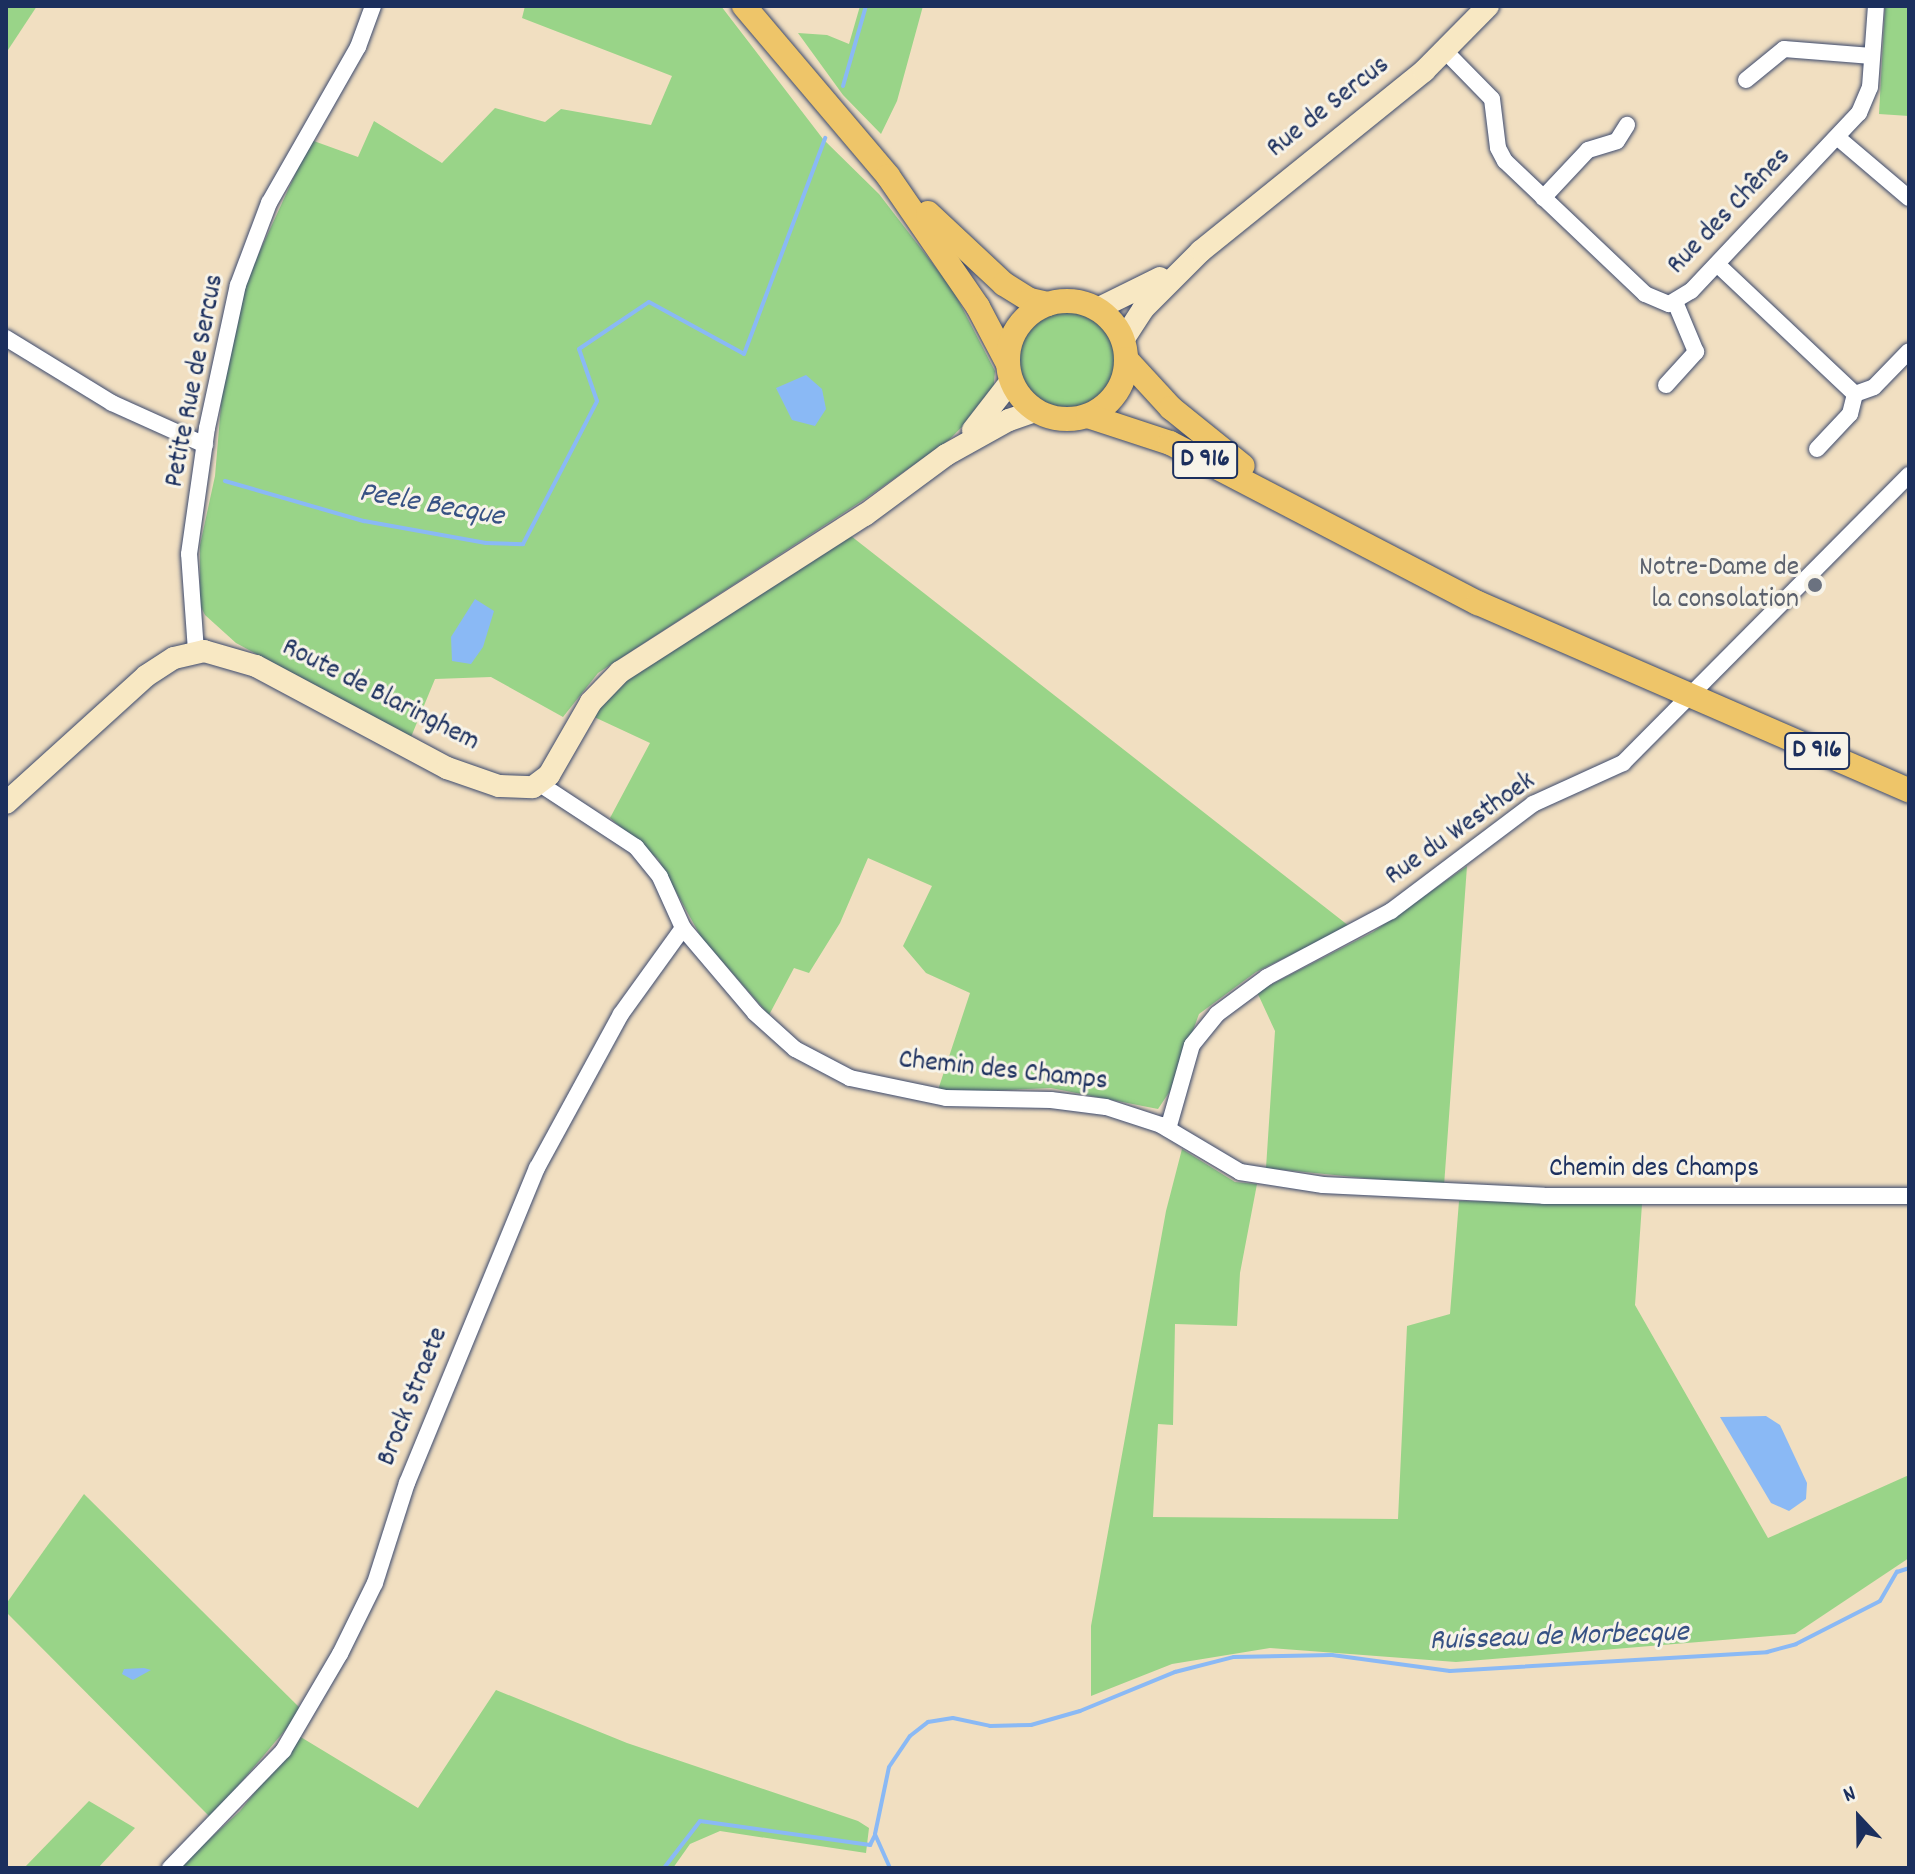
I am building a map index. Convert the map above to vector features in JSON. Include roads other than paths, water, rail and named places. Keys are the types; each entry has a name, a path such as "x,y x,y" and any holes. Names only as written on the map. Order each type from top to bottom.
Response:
{"main road":[{"path":"744,6 888,176 978,307 1009,371 1035,411 1061,419 1088,416 1116,394 1124,350 1097,309 1073,301 1048,304 1030,300 1004,284 888,176"},
{"path":"1009,371 1017,328 1048,304"},
{"name":"D 916","path":"1124,350 1192,426 1317,518"},
{"name":"D 916","path":"1088,416 1170,443 1478,603 1909,790"}],"street":[{"name":"Petite Rue de Sercus","path":"196,651 189,554 205,445 235,297 253,238 358,47 373,6"},
{"name":"Rue de Sercus","path":"1124,350 1143,309 1201,251 1445,51 1488,6"},
{"name":"Rue des Chênes","path":"1445,51 1492,99 1499,153 1650,298 1675,302 1717,264 1837,137 1867,100 1876,6"},
{"path":"1746,80 1784,49 1872,56"},
{"path":"1543,198 1588,150 1617,141 1627,125"},
{"path":"1837,137 1909,198"},
{"name":"Rue de Sercus","path":"1097,309 1126,299 1201,251"},
{"path":"1717,264 1855,394"},
{"path":"1666,385 1696,352 1675,302"},
{"path":"6,338 112,403 205,445"},
{"path":"1855,394 1874,387 1909,351"},
{"path":"946,455 989,414 1009,371"},
{"path":"1817,449 1850,414 1855,394"},
{"path":"540,784 584,712 620,672 856,521 946,455 1009,420 1035,411"},
{"name":"Rue du Westhoek","path":"1168,1129 1192,1045 1226,1006 1267,977 1391,911 1533,804 1616,768 1692,697 1909,475"},
{"path":"6,803 137,683 165,663 196,651"},
{"name":"Route de Blaringhem","path":"196,651 245,661 460,773 511,788 540,784"},
{"name":"Chemin des Champs","path":"540,784 644,855 665,885 683,928 775,1033 840,1074 946,1098 1097,1106 1168,1129 1240,1172 1381,1191 1700,1198 1909,1196"},
{"name":"Brock Straete","path":"170,1868 266,1771 307,1715 375,1583 407,1483 544,1154 641,981 683,928"}],"water":[{"path":"806,375 822,389 826,409 815,426 792,420 776,388"},
{"path":"475,599 494,611 483,647 471,664 452,661 451,637"},
{"path":"1766,1416 1780,1425 1807,1483 1806,1499 1789,1511 1771,1503 1720,1417"},
{"path":"124,1669 151,1670 133,1680 122,1674"}],"waterway":[{"name":"Peele Becque","path":"843,86 866,6"},
{"name":"Peele Becque","path":"225,481 364,521 486,543 523,544 597,401 579,349 649,302 744,354 825,138"},
{"name":"Ruisseau de Morbecque","path":"890,1868 875,1834 889,1767 910,1736 928,1722 953,1718 990,1726 1031,1725 1080,1711 1175,1672 1234,1657 1332,1655 1450,1671 1767,1652 1796,1644 1880,1601 1897,1572 1909,1568"},
{"path":"664,1868 700,1821 870,1845 875,1835"}],"place":[{"name":"Notre-Dame de la consolation","path":"1815,585"}]}
